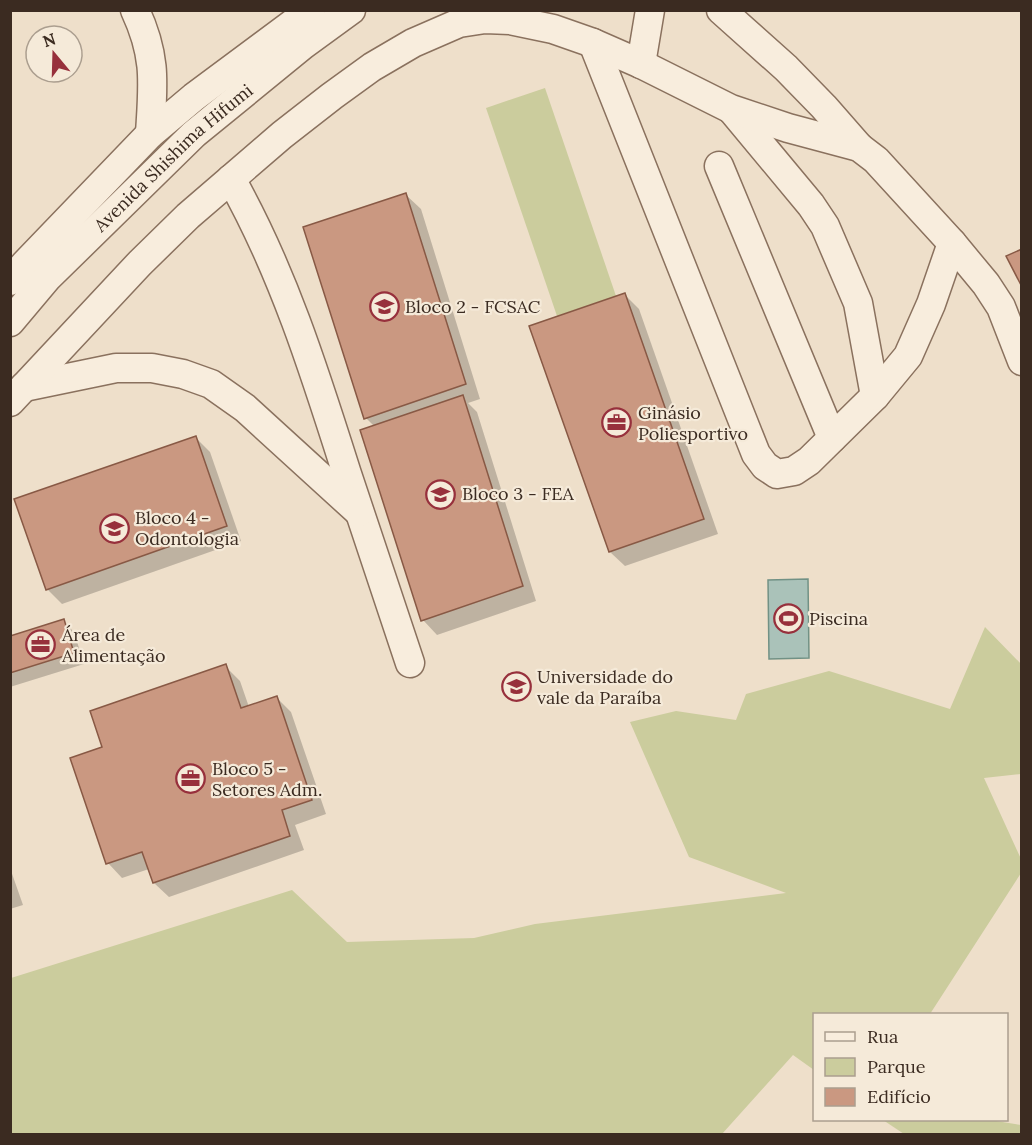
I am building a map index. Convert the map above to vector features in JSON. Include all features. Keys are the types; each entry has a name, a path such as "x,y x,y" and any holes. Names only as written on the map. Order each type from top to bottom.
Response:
{"street":[{"path":"135,10 142,26 152,66 150,134"},
{"name":"Avenida Shishima Hifumi","path":"10,281 150,134 194,97 311,10"},
{"name":"Avenida Shishima Hifumi","path":"10,322 47,278 194,134 294,52 351,10"},
{"path":"641,64 650,10"},
{"path":"721,10 786,68 824,107 858,147 876,160 952,243 986,284 1001,307 1022,361"},
{"path":"17,395 140,263 231,178 332,96 372,68 413,43 459,22 485,19 510,20 553,29 641,64 731,109 788,128 858,147"},
{"path":"593,43 756,454 765,466 777,474 794,471 809,461 875,396 908,356 931,304 952,243"},
{"path":"731,109 811,205 825,226 858,303 875,396"},
{"path":"719,166 832,438"},
{"path":"231,178 271,257 300,333 410,663"},
{"path":"17,395 116,368 152,368 183,374 211,384 245,408 360,513"}],"green space":[{"path":"545,88 616,296 557,316 486,108"},
{"path":"985,627 1021,664 1021,774 984,778 1021,859 1021,873 931,1013 813,1013 813,1069 793,1055 722,1134 11,1134 11,978 292,890 347,942 474,938 535,924 786,893 689,857 630,722 676,711 736,720 746,694 829,671 950,709"},
{"path":"884,1121 996,1121 1021,1125 1021,1134 904,1134"}],"shaded area":[{"name":"Piscina","path":"808,579 809,658 769,659 768,580"}],"building":[{"name":"Bloco 2 - FCSAC","path":"406,193 466,384 364,419 303,227"},
{"path":"1022,249 1022,287 1006,256"},
{"name":"Ginásio Poliesportivo","path":"625,293 704,519 609,552 529,326"},
{"name":"Bloco 3 - FEA","path":"463,395 523,586 421,621 360,430"},
{"name":"Bloco 4 - Odontologia","path":"196,436 227,526 46,590 14,499"},
{"name":"Área de Alimentação","path":"64,619 74,653 10,673 10,636"},
{"name":"Bloco 5 - Setores Adm.","path":"226,664 241,708 277,696 312,800 282,810 290,836 153,883 142,852 106,864 70,758 102,747 90,711"}],"place":[{"name":"Bloco 2 - FCSAC","path":"384,307"},
{"name":"Ginásio Poliesportivo","path":"617,423"},
{"name":"Bloco 3 - FEA","path":"441,494"},
{"name":"Bloco 4 - Odontologia","path":"114,528"},
{"name":"Piscina","path":"788,619"},
{"name":"Área de Alimentação","path":"41,645"},
{"name":"Universidade do vale da Paraíba","path":"516,687"},
{"name":"Bloco 5 - Setores Adm.","path":"191,779"}]}
